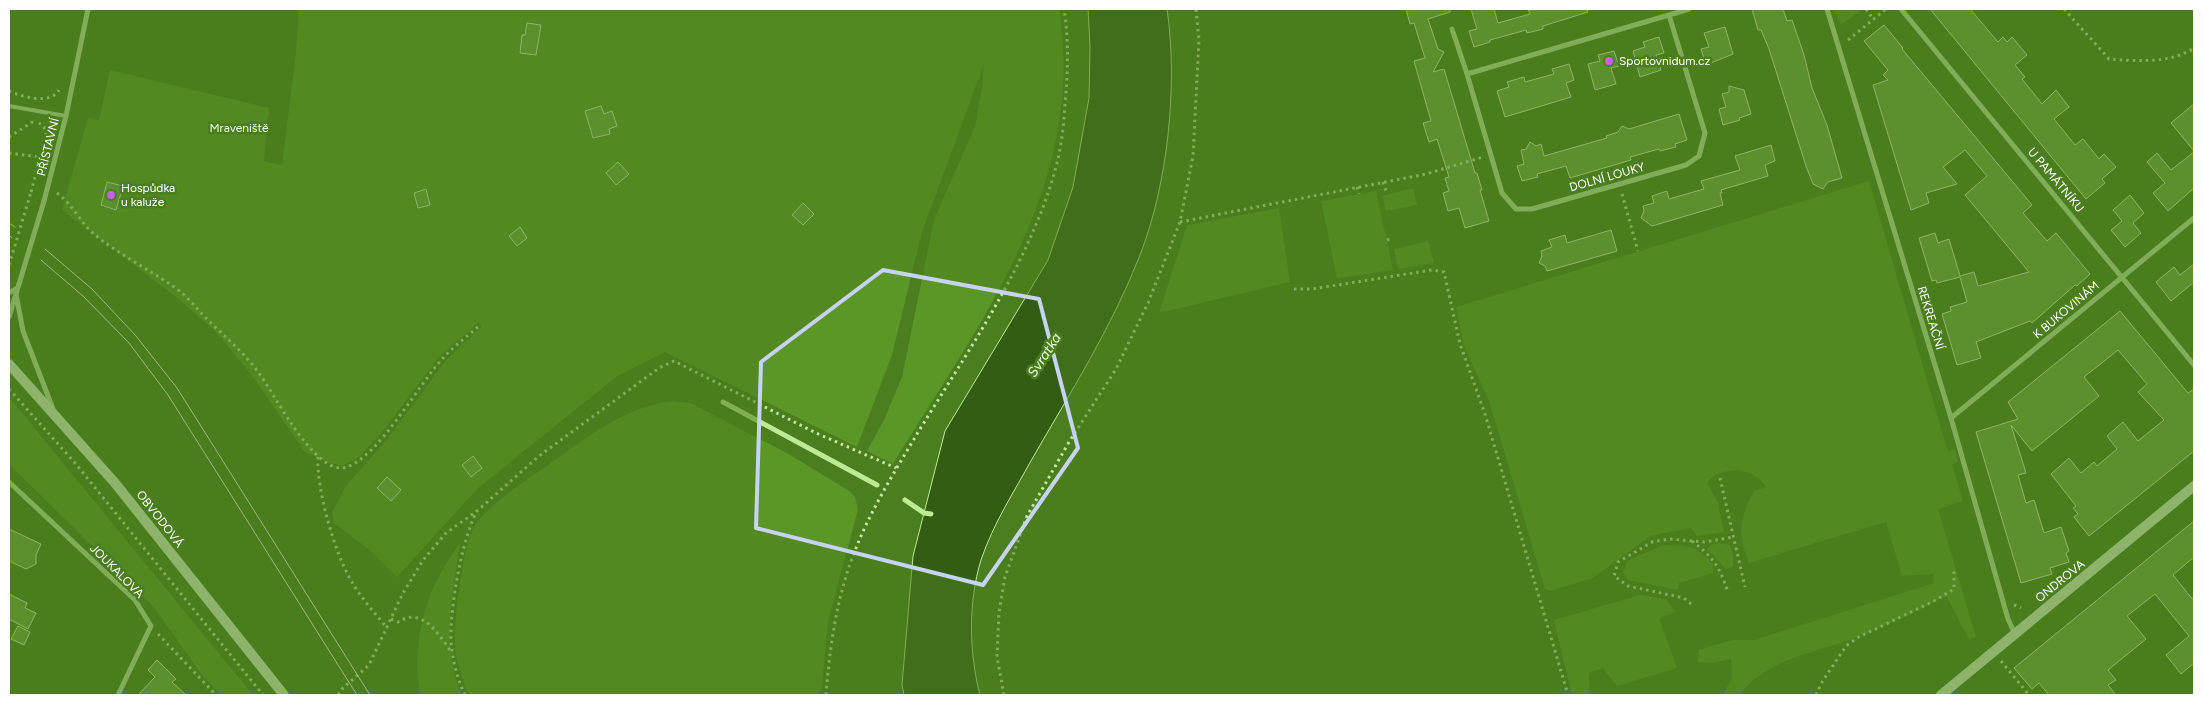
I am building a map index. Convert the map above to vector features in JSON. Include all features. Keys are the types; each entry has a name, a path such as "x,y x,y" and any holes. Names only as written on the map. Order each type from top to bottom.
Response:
{"main road":[{"name":"OBVODOVÁ","path":"9,364 115,483 284,695"},
{"name":"ONDROVA","path":"1941,695 2194,486"}],"street":[{"name":"PŘÍSTAVNÍ","path":"9,317 48,187 66,116 88,9"},
{"path":"1467,74 1689,9"},
{"name":"REKREAČNÍ","path":"1827,9 1951,418 2008,619 2015,634"},
{"name":"U PAMÁTNÍKU","path":"1901,9 2123,276 2194,365"},
{"name":"DOLNÍ LOUKY","path":"1452,29 1502,194 1516,209 1532,209 1686,165 1699,156 1704,133 1669,15"},
{"name":"K BUKOVINÁM","path":"1951,418 2194,218"},
{"path":"9,293 18,286"},
{"name":"PŘÍSTAVNÍ","path":"16,294 23,331 55,414"},
{"name":"JOUKALOVA","path":"9,482 135,600 151,626"},
{"path":"118,695 151,626"}],"lane":[{"path":"9,106 66,116"}],"path":[{"path":"826,695 829,657 838,603 856,547 896,468 1011,276 1047,194 1058,159 1068,78 1068,42 1064,9"},
{"path":"1004,695 997,657 999,612 1005,577 1027,516 1069,442 1116,369 1148,303 1180,222 1192,156 1199,40 1196,9"},
{"path":"1866,9 1873,19"},
{"path":"1839,48 1886,9"},
{"path":"2064,9 2109,59 2164,60 2194,48"},
{"path":"1844,33 1847,41"},
{"path":"9,91 23,96 45,98 54,97 60,87"},
{"path":"9,265 46,135 44,127 38,122 25,120"},
{"path":"9,136 34,121"},
{"path":"9,153 40,157"},
{"path":"1180,222 1426,174 1490,155"},
{"path":"1383,182 1387,194"},
{"path":"1618,184 1638,250"},
{"path":"48,187 67,201 92,233 189,299 257,369 299,435 318,456 336,468 347,467 358,462 388,431 414,394 444,357 480,325"},
{"path":"1357,187 1360,194"},
{"path":"1387,240 1392,238"},
{"path":"1294,289 1312,289 1432,270 1444,272 1460,344 1485,414 1568,695"},
{"path":"338,695 342,688 368,665 402,595 423,560 446,533 477,510 539,456 604,406 659,368 674,361 816,433 896,468"},
{"path":"9,389 74,463 264,695"},
{"path":"318,456 319,480 336,545 351,582 387,628"},
{"path":"1720,478 1745,587"},
{"path":"465,695 455,669 451,637 464,543 469,526 477,510"},
{"path":"1691,604 1684,598 1628,586 1614,576 1618,562 1652,542 1670,539 1706,542 1733,537"},
{"path":"1691,540 1704,550 1720,568 1728,592"},
{"path":"1816,695 1822,682 1846,646 1859,636 1934,601 1954,589 1954,571"},
{"path":"391,619 398,622 408,617 416,616 423,619 434,628 452,654"},
{"path":"151,626 216,695"},
{"path":"1992,653 2004,664 2029,695"}],"highlighted area":[{"path":"883,270 1039,299 1078,448 983,585 756,528 761,362"}],"green space":[{"name":"Mraveniště","path":"299,9 1059,9 1063,73 1057,134 1042,193 1019,249 991,304 960,358 893,464 867,451 884,420 902,377 934,220 975,126 984,64 922,232 892,355 857,447 665,352 616,377 477,489 397,577 371,551 334,523 332,512 346,486 389,437 446,360 482,326 479,322 440,356 383,431 359,457 342,466 330,463 305,452 253,377 217,333 180,300 62,210 88,118 99,120 110,70 269,108 264,161 282,165 296,53"},
{"path":"1834,9 1863,9 1841,25"},
{"path":"1869,181 1945,442 1948,451 1955,449 1958,462 1952,464 1963,501 1938,509 1976,637 1969,640 1947,597 1943,597 1887,625 1776,665 1750,683 1740,695 1723,695 1732,678 1731,659 1713,663 1698,662 1699,650 1732,640 1754,640 1934,583 1933,574 1902,576 1886,522 1749,563 1741,535 1743,518 1754,491 1766,487 1754,475 1746,472 1730,471 1721,473 1707,482 1718,503 1724,532 1697,536 1691,528 1650,536 1593,578 1550,591 1545,589 1490,404 1463,343 1456,307"},
{"path":"1413,188 1417,205 1386,211 1382,196"},
{"path":"1376,191 1393,270 1337,278 1321,201"},
{"path":"1279,208 1290,282 1159,313 1187,225"},
{"path":"1428,241 1434,263 1398,269 1394,249"},
{"path":"9,397 253,695 221,695 202,675 154,607 9,464"},
{"path":"674,401 690,403 787,453 851,492 855,497 858,510 828,621 822,686 819,695 469,695 458,664 455,633 463,564 475,525 486,512 509,492 616,419 653,405"},
{"path":"460,543 450,620 450,639 455,677 462,695 420,695 417,665 423,619 432,590 446,563"},
{"path":"1719,543 1730,545 1733,555 1733,567 1726,569 1707,549 1711,545"},
{"path":"1664,545 1680,545 1696,550 1713,564 1713,573 1679,583 1678,590 1628,580 1623,573 1627,561"},
{"path":"1640,595 1666,599 1676,612 1659,618 1677,668 1617,686 1603,668 1589,673 1589,695 1572,695 1554,620"}],"water":[{"name":"Svratka","path":"1088,9 1167,9 1170,38 1171,101 1164,166 1150,227 1129,282 1104,334 1004,508 981,560 972,610 972,645 980,695 904,695 902,685 913,556 945,431 1048,260 1073,187 1089,98 1090,46"}],"building":[{"path":"1406,9 1450,9 1450,12 1428,19 1438,49 1444,52 1433,72 1444,69 1475,173 1477,173 1489,221 1465,228 1459,208 1448,211 1443,193 1449,191 1445,178 1449,177 1437,139 1429,142 1423,123 1431,121 1414,61 1425,58 1414,23 1410,24"},
{"path":"1471,9 1494,9 1498,23 1530,14 1528,9 1587,9 1588,12 1543,26 1543,29 1527,33 1526,30 1490,40 1490,42 1474,47 1469,31 1477,29"},
{"path":"1752,9 1783,9 1787,21 1792,20 1804,55 1812,88 1827,125 1842,178 1828,182 1823,189 1813,184 1769,49 1761,30 1758,30"},
{"path":"1930,9 1970,9 1998,42 2003,37 2007,42 2012,37 2027,55 2015,65 2025,77 2022,79 2042,104 2056,90 2069,107 2054,119 2075,145 2083,139 2099,159 2104,154 2116,167 2102,179 2105,183 2086,199"},
{"path":"527,23 541,25 536,55 520,53 522,35 525,35"},
{"path":"1884,25 2032,205 2023,213 2047,241 2056,233 2090,274 2032,323 2030,321 1976,342 1981,358 1957,365 1942,314 1951,311 1950,307 1967,302 1960,277 1937,283 1936,280 1932,281 1919,238 1935,233 1938,243 1949,239 1960,276 1974,272 1978,286 2029,272 1965,195 1987,176 1965,150 1943,167 1957,184 1926,193 1929,203 1911,210 1873,85 1888,80 1883,75 1888,70 1864,41"},
{"path":"1725,27 1733,54 1706,65 1701,49 1709,47 1704,33"},
{"path":"1659,37 1664,53 1656,55 1661,70 1640,77 1633,51 1645,47 1643,42"},
{"path":"1614,51 1619,66 1611,68 1616,84 1595,90 1588,64 1600,61 1598,55"},
{"path":"1569,64 1574,80 1566,83 1571,97 1505,117 1497,91 1509,87 1507,82 1524,77 1525,82 1554,74 1552,69"},
{"path":"1729,86 1744,90 1751,114 1739,118 1740,120 1723,125 1719,109 1726,107 1722,94 1729,92"},
{"path":"2194,104 2194,151 2171,123"},
{"path":"601,106 604,114 612,111 617,126 609,129 610,134 593,138 585,111"},
{"path":"1679,114 1687,140 1675,144 1676,147 1660,151 1659,149 1630,157 1631,160 1570,178 1566,166 1537,174 1538,177 1522,181 1517,166 1524,164 1521,150 1526,149 1530,142 1536,146 1541,144 1544,156 1607,138 1606,136 1618,132 1622,126 1629,129"},
{"path":"1771,145 1775,161 1765,165 1768,176 1721,190 1723,205 1652,226 1641,218 1644,211 1643,206 1654,203 1652,196 1667,191 1669,199 1704,189 1701,181 1740,170 1735,156"},
{"path":"2194,152 2194,188 2168,211 2153,193 2165,183 2147,162 2157,153 2171,170"},
{"path":"618,162 629,174 616,185 606,173"},
{"path":"107,182 123,186 116,210 101,205"},
{"path":"426,189 430,205 418,208 414,193"},
{"path":"2130,195 2144,213 2133,223 2141,233 2125,247 2111,230 2122,221 2113,210"},
{"path":"803,203 814,214 803,225 792,215"},
{"path":"520,227 527,238 517,246 509,236"},
{"path":"1611,230 1617,251 1547,271 1545,266 1539,263 1542,256 1541,251 1552,247 1549,240 1565,235 1567,243"},
{"path":"2194,264 2194,282 2171,301 2156,282 2174,267 2180,275"},
{"path":"2120,311 2188,393 2194,389 2194,451 2089,536 2074,517 2078,514 2073,508 2076,506 2051,474 2069,458 2081,473 2094,462 2097,466 2117,449 2107,436 2123,422 2138,441 2164,420 2138,392 2147,384 2118,350 2084,377 2099,396 2032,451 2011,425 2026,473 2018,475 2026,503 2034,500 2044,533 2061,527 2069,551 2066,553 2069,562 2050,568 2052,574 2021,583 1976,432 2018,419 2008,402"},
{"path":"473,456 482,468 471,477 462,465"},
{"path":"387,477 401,490 391,501 377,488"},
{"path":"2194,521 2194,557 2173,575 2194,601 2194,663 2181,674 2166,655 2189,636 2155,594 2127,616 2146,639 2108,670 2116,680 2108,685 2116,695 2049,695 2039,683 2032,689 2014,668"},
{"path":"9,529 41,544 36,555 36,564 26,569 9,561"},
{"path":"9,594 27,603 25,608 36,613 28,629 9,619"},
{"path":"18,626 30,632 24,645 11,639"},
{"path":"157,660 176,679 172,682 186,695 138,695 155,677 148,670"}],"waterway":[{"path":"723,402 877,485"},
{"path":"905,500 924,513 931,514"}],"tram line":[{"path":"9,223 15,227"},
{"path":"9,235 12,238"},
{"path":"45,249 92,289 136,336 177,388 370,695"},
{"path":"41,260 83,296 129,343 168,395 357,695"}],"place":[{"name":"Sportovnidum.cz","path":"1609,61"},
{"name":"Hospůdka u kaluže","path":"111,195"}]}
